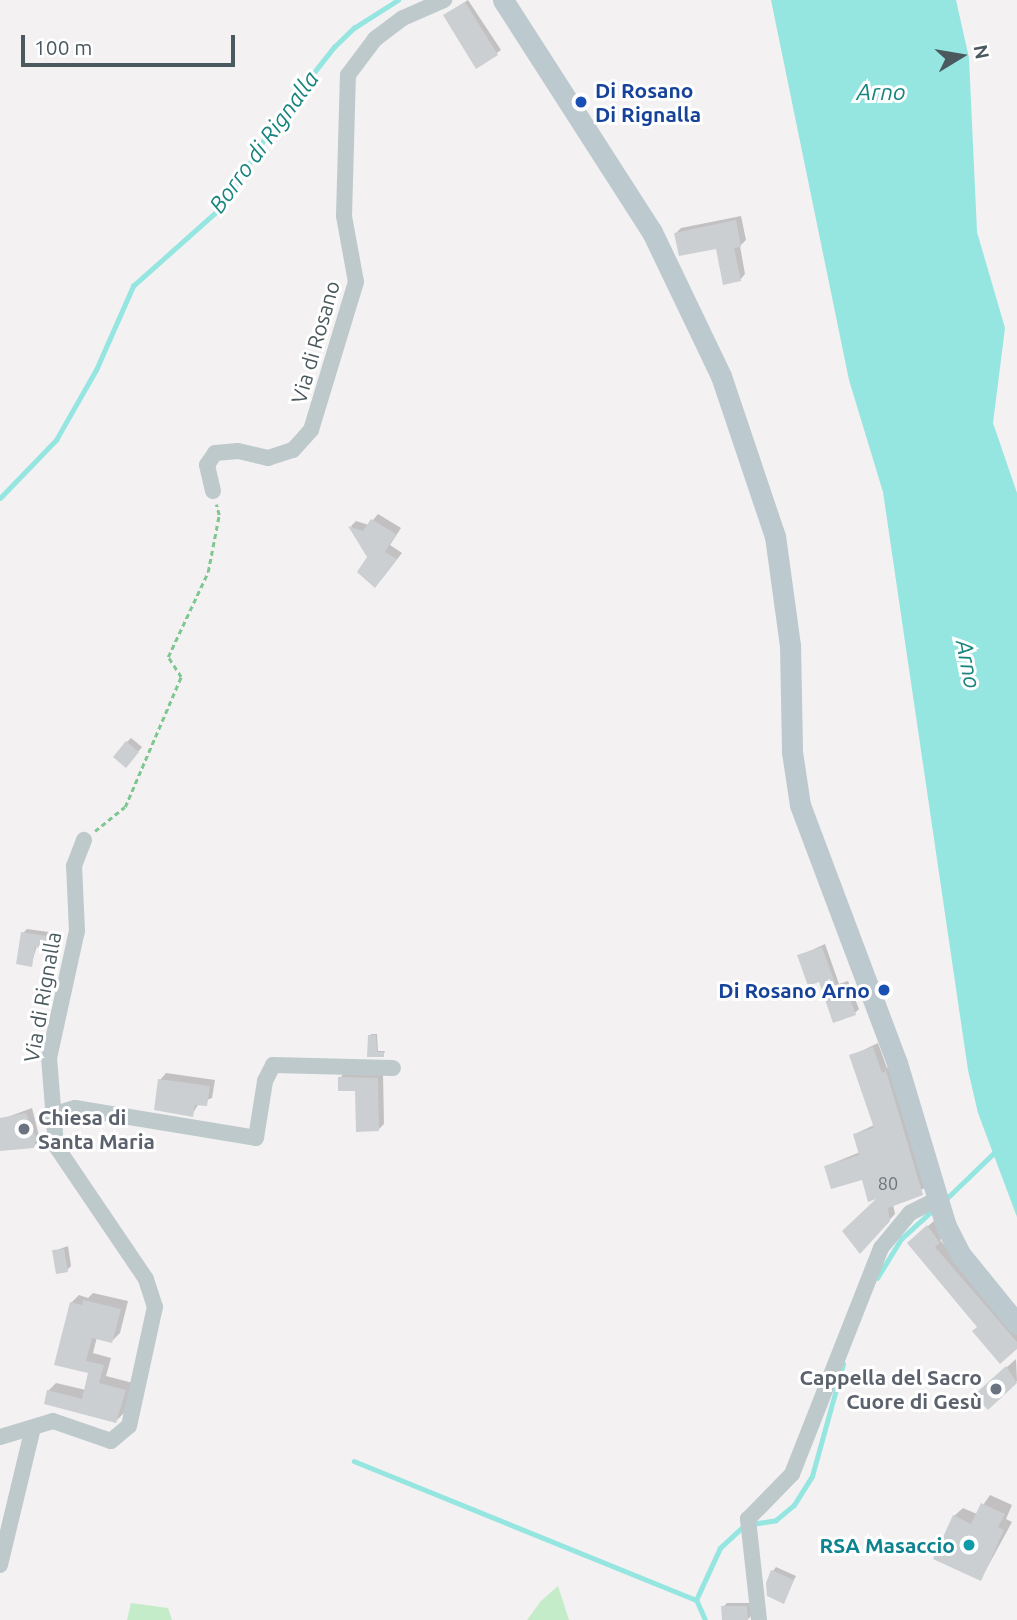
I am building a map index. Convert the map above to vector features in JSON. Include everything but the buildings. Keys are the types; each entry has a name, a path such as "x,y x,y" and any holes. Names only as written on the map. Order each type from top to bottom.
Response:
{"main road":[{"path":"503,0 652,232 715,363 752,461 775,536 785,594 794,779 800,805 897,1063 938,1204 961,1255 1017,1324"}],"street":[{"name":"Via di Rosano","path":"213,491 207,465 215,453 238,451 268,458 293,450 311,430 356,282 344,216 348,75 375,39 403,19 444,0"},
{"name":"Via di Rignalla","path":"0,1437 53,1421 111,1441 130,1426 155,1307 146,1279 62,1157 51,1115 49,1058 77,931 74,866 84,840"},
{"path":"51,1115 75,1108 256,1138 265,1081 273,1065 393,1068"},
{"path":"761,1619 748,1526 792,1474 881,1248 910,1213 938,1204"},
{"path":"0,1565 33,1428"}],"path":[{"path":"84,840 125,807 181,677 167,657 208,572 219,515 213,491"}],"green space":[{"path":"558,1586 569,1620 527,1620 541,1601"},
{"path":"131,1603 168,1608 172,1620 127,1620"}],"water":[{"name":"Arno","path":"771,0 956,0 969,58 977,232 1005,328 993,423 1017,493 1017,1217 978,1113 968,1070 883,492 849,380"}],"waterway":[{"name":"Borro di Rignalla","path":"0,498 56,440 96,370 133,286 224,205 274,123 334,47 354,28 398,0"},
{"path":"945,1200 997,1150"},
{"path":"877,1278 901,1239 933,1210"},
{"path":"752,1524 776,1520 794,1505 812,1476 843,1364"},
{"path":"354,1461 696,1600"},
{"path":"705,1620 696,1600 720,1548 744,1526"}],"place":[{"name":"Di Rosano Di Rignalla","path":"581,102"},
{"name":"Di Rosano Arno","path":"884,990"},
{"name":"Chiesa di Santa Maria","path":"24,1129"},
{"name":"Cappella del Sacro Cuore di Gesù","path":"996,1389"},
{"name":"RSA Masaccio","path":"969,1545"}]}
